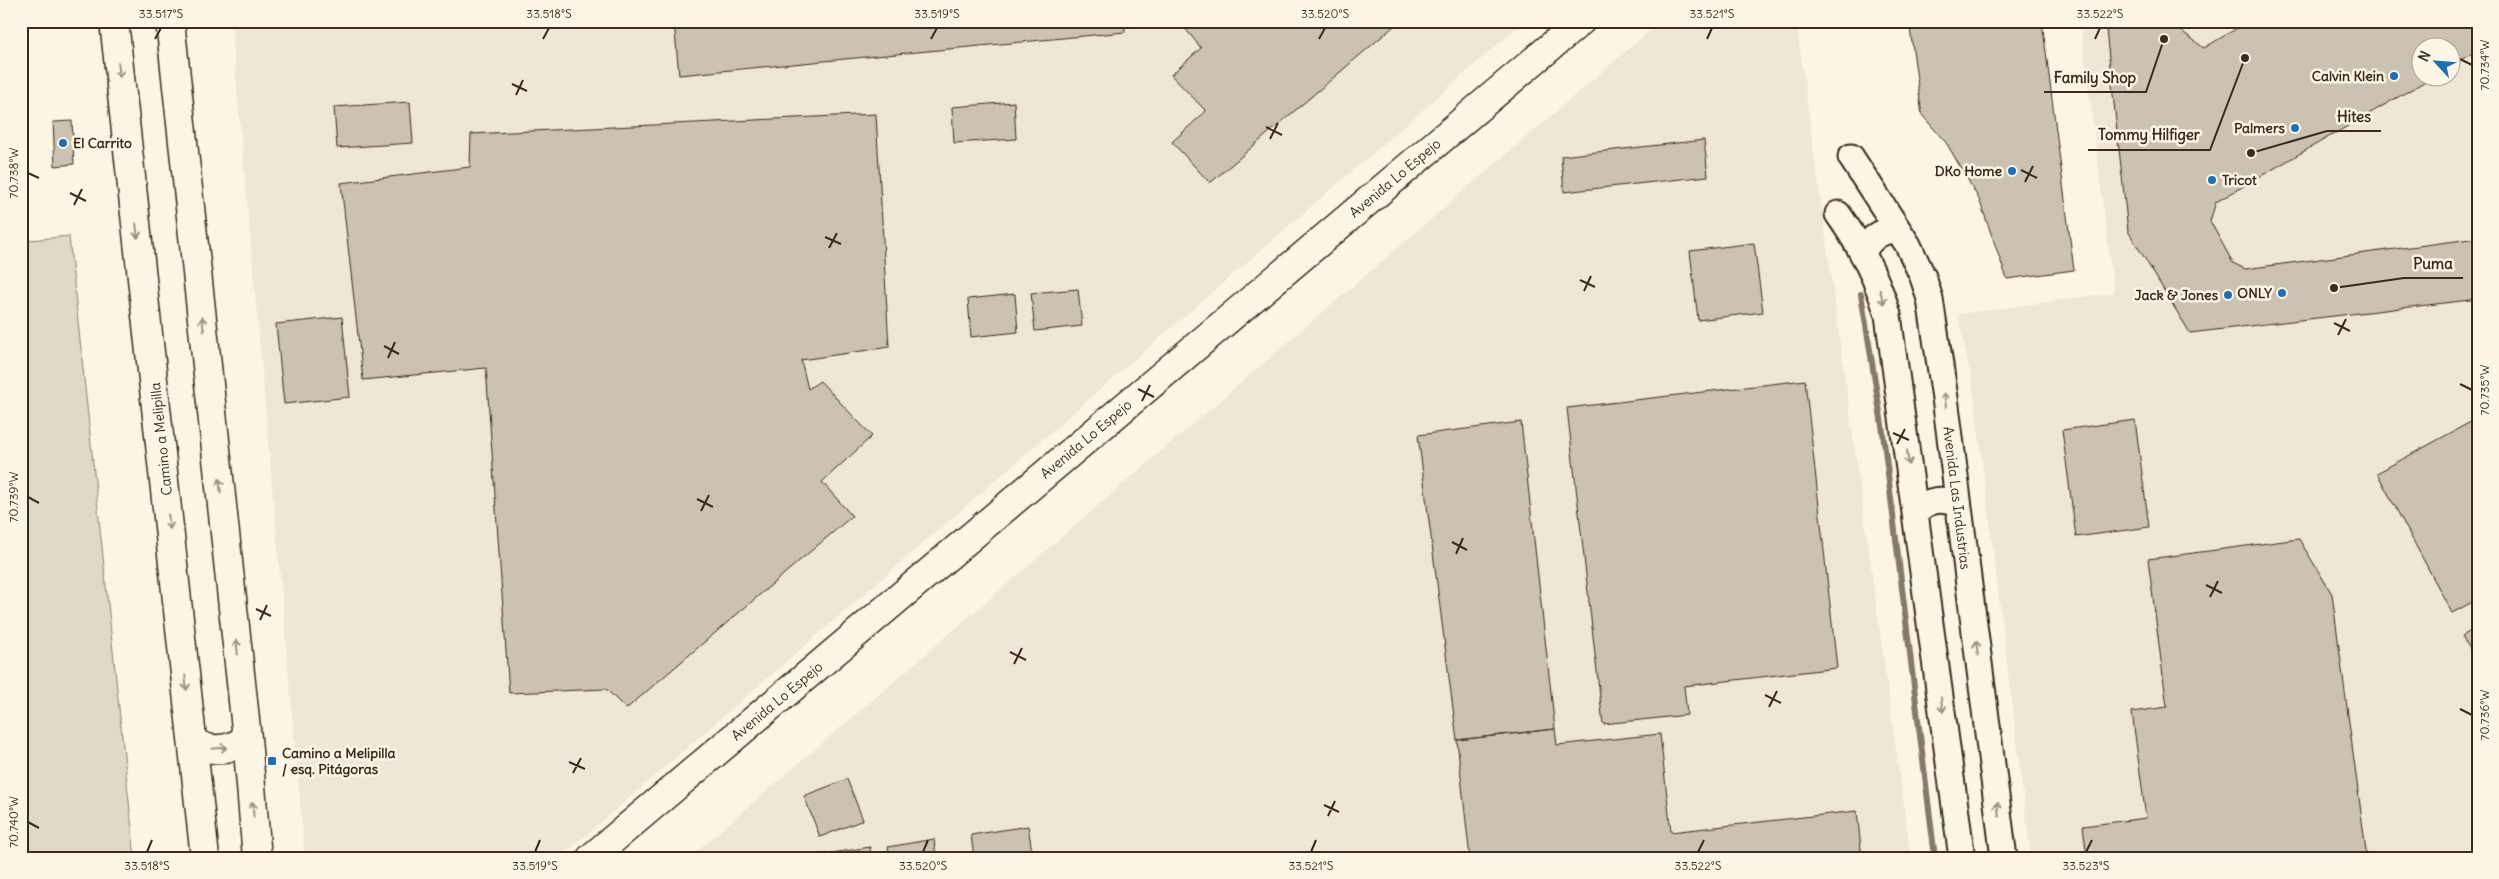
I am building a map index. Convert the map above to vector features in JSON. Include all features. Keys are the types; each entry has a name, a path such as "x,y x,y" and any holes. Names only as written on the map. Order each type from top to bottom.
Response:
{"main road":[{"name":"Camino a Melipilla","path":"114,21 205,858"},
{"path":"170,21 247,738 257,858"},
{"name":"Avenida Lo Espejo","path":"591,858 1581,21"},
{"path":"193,742 208,748 224,749 247,738"}],"street":[{"name":"Avenida Las Industrias","path":"1851,158 1916,261 1930,299 2004,858"},
{"path":"1838,214 1863,252 1876,280 1888,315 1962,858"},
{"path":"1863,252 1878,234 1898,230"},
{"path":"1916,512 1922,506 1937,500 1944,500 1958,505"}],"shaded area":[{"path":"231,21 1525,21 560,858 305,858"},
{"path":"1661,21 1796,21 1911,858 689,858"},
{"path":"2080,21 2478,21 2478,858 2031,858 1973,387 1958,314 2114,293"},
{"path":"69,236 135,858 21,858 21,241"}],"building":[{"path":"674,21 1124,21 1125,32 679,75"},
{"path":"1179,21 1400,21 1210,183 1172,142 1206,111 1171,75 1201,48"},
{"name":"DKo Home","path":"1909,21 2042,21 2074,270 2007,279 1979,199 1947,144 1922,115"},
{"path":"2105,21 2176,21 2176,27 2204,48 2249,21 2478,21 2478,50 2462,59 2462,38 2412,38 2412,88 2414,88 2216,202 2210,221 2233,263 2245,269 2478,238 2478,299 2190,333 2128,231"},
{"path":"410,102 413,143 337,148 334,107"},
{"path":"1014,102 1016,139 954,143 952,107"},
{"path":"876,114 889,347 801,360 808,389 820,381 872,436 822,482 852,516 626,709 606,689 509,693 486,368 363,380 341,183 470,167 471,134"},
{"name":"El Carrito","path":"72,121 74,164 55,166 53,122"},
{"path":"1704,140 1708,176 1564,192 1561,156"},
{"path":"1754,243 1763,312 1698,320 1690,251"},
{"path":"1078,289 1082,326 1035,331 1031,293"},
{"path":"1015,294 1018,332 971,337 968,299"},
{"path":"342,317 350,397 284,404 276,324"},
{"path":"1805,380 1837,668 1684,686 1687,715 1603,724 1567,408"},
{"path":"2478,418 2478,599 2452,613 2377,473"},
{"path":"2135,420 2149,527 2076,537 2062,430"},
{"path":"1521,422 1555,729 1457,740 1418,435"},
{"path":"2299,539 2332,594 2367,858 2087,858 2083,826 2146,818 2132,712 2167,707 2148,559"},
{"path":"2478,627 2478,655 2475,657 2462,636"},
{"path":"1555,729 1557,745 1660,734 1671,832 1857,811 1862,858 1470,858 1457,740"},
{"path":"847,779 863,820 820,837 804,796"},
{"path":"1028,826 1033,858 974,858 971,835"},
{"path":"934,839 936,858 890,858 888,847"},
{"path":"870,847 871,858 813,858 813,856"},
{"path":"1419,854 1419,858 1370,858"}],"waterway":[{"path":"1861,294 1882,425 1935,858"}],"place":[{"name":"Family Shop","path":"2164,39"},
{"name":"Tommy Hilfiger","path":"2245,58"},
{"name":"Calvin Klein","path":"2394,76"},
{"name":"Palmers","path":"2295,128"},
{"name":"El Carrito","path":"63,143"},
{"name":"Hites","path":"2251,153"},
{"name":"DKo Home","path":"2012,171"},
{"name":"Tricot","path":"2212,180"},
{"name":"Puma","path":"2334,288"},
{"name":"ONLY","path":"2282,293"},
{"name":"Jack & Jones","path":"2228,295"},
{"name":"Camino a Melipilla / esq. Pitágoras","path":"272,761"}]}
